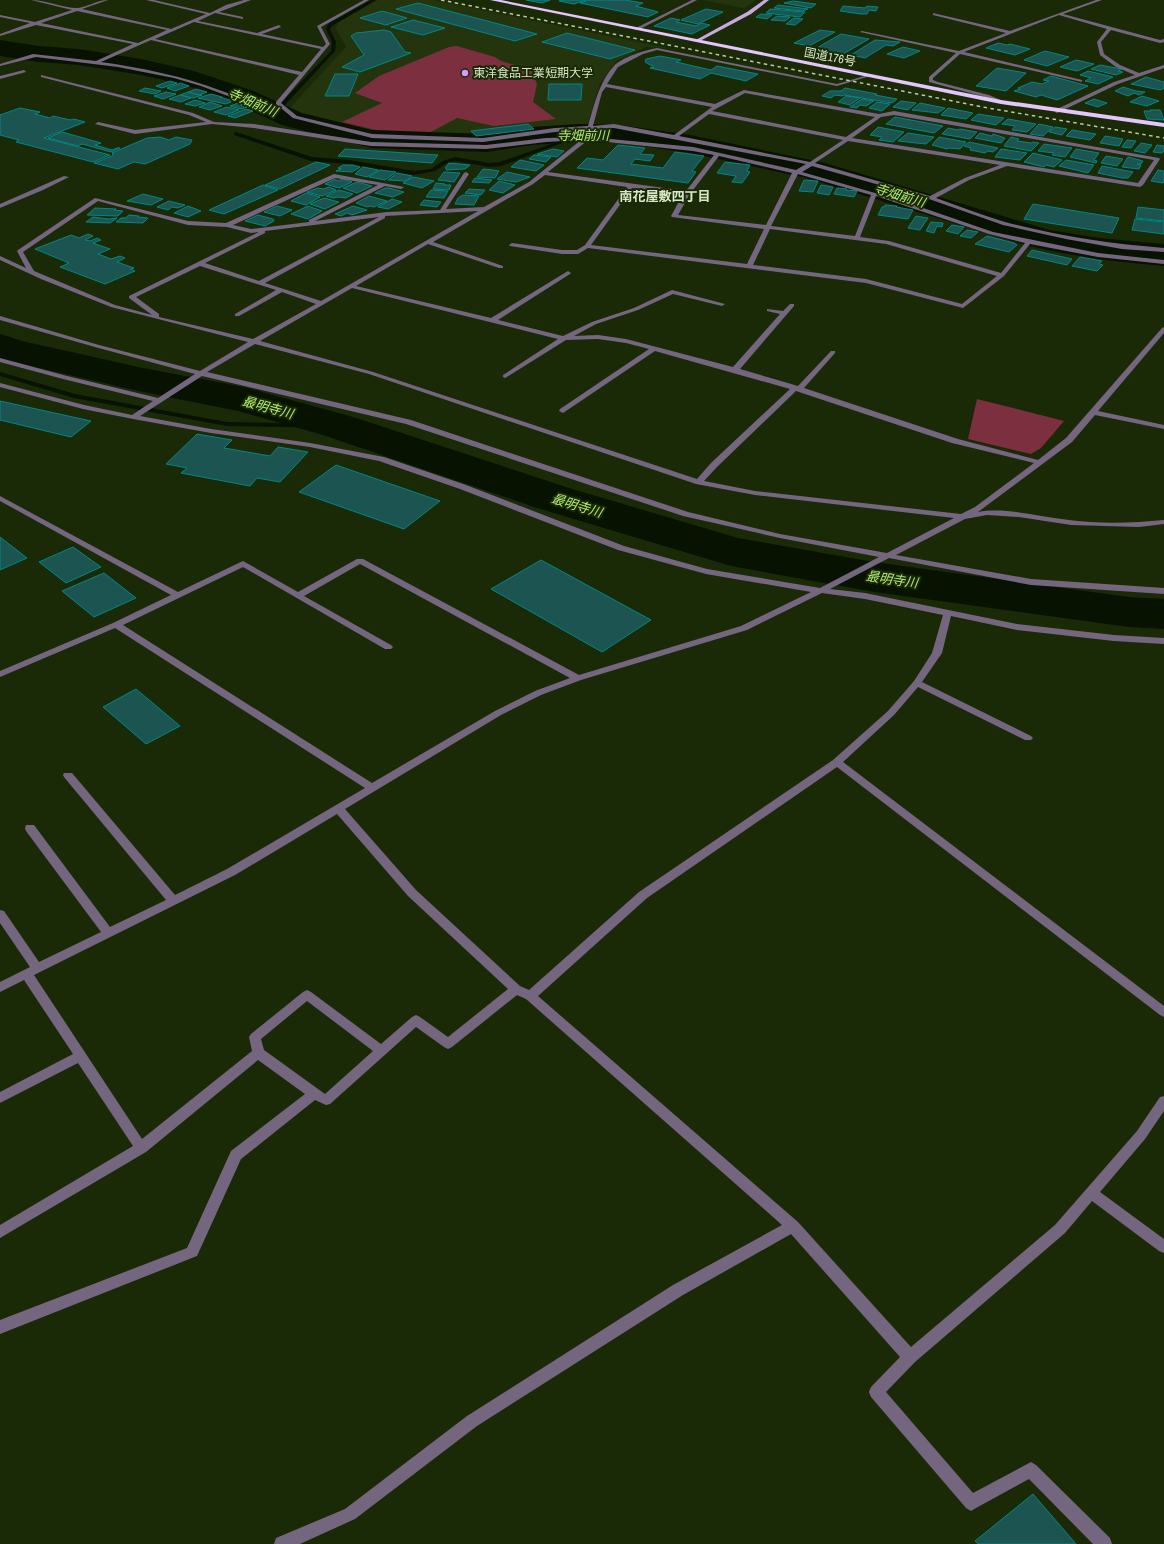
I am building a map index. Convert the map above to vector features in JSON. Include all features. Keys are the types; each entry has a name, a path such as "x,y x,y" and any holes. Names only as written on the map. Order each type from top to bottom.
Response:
{"highway":[{"name":"国道176号","path":"493,0 1001,102 1164,125"}],"main road":[{"path":"696,41 749,13 767,0"}],"street":[{"path":"33,0 172,30"},
{"path":"0,35 106,0"},
{"path":"148,0 241,18"},
{"path":"98,62 228,6 248,0"},
{"path":"365,0 319,27 328,44 278,103 295,117 372,136 483,140 555,130 588,133 693,149 798,172 874,194 991,233 1098,255 1164,262"},
{"path":"636,29 696,0"},
{"path":"1001,102 987,96 931,81 931,78 958,52 1008,32 1100,0"},
{"path":"935,14 1008,32"},
{"path":"1058,14 1160,42 1164,40"},
{"path":"0,16 138,44"},
{"path":"194,21 324,48"},
{"path":"257,34 279,26"},
{"path":"218,32 228,28"},
{"path":"1110,28 1099,42 1102,55 1118,66 1140,75"},
{"path":"862,32 958,52 1080,81"},
{"path":"250,41 264,36"},
{"path":"151,39 303,74"},
{"path":"294,46 301,43"},
{"path":"135,415 193,378 350,286 531,183 588,133 600,92 616,66 641,53 657,49 837,85 868,76"},
{"path":"0,65 36,54 98,62 187,81 238,98 255,108"},
{"path":"1057,111 1116,83 1164,66"},
{"path":"0,78 24,71"},
{"path":"43,76 191,114 213,123"},
{"path":"605,85 716,106"},
{"path":"675,137 708,112 716,106 744,90 879,116 894,113 1158,159 1140,185 848,139 708,112"},
{"path":"749,266 794,174 848,139 879,116"},
{"path":"98,124 135,132 213,123 254,126 371,144 486,147 546,140 588,133 614,126 810,164 931,198 1003,223 1066,237 1122,247 1164,250"},
{"path":"718,154 687,193 674,216 887,242 1002,275"},
{"path":"931,198 967,179 1006,164"},
{"path":"543,173 687,193"},
{"path":"442,211 466,174"},
{"path":"228,225 334,176 401,187"},
{"path":"0,206 66,177"},
{"path":"306,224 384,184"},
{"path":"512,246 562,252 578,252 587,246 631,186"},
{"path":"857,238 874,194"},
{"path":"31,272 20,251 97,199 188,222 228,225 251,231 387,214 486,209"},
{"path":"260,283 387,214"},
{"path":"164,320 131,297 272,228"},
{"path":"427,242 501,267"},
{"path":"587,246 866,281 963,306 1002,275 1029,242"},
{"path":"0,258 113,306 372,373 699,482 755,493 962,517 987,513 1019,515 1071,523 1139,525 1164,522"},
{"path":"198,263 321,303"},
{"path":"493,320 568,274"},
{"path":"350,286 564,338 598,337 626,340 797,389 955,441 1039,462"},
{"path":"237,315 281,290"},
{"path":"505,376 564,338 594,323 636,310 672,292 722,304"},
{"path":"735,370 792,305"},
{"path":"769,310 785,313"},
{"path":"0,318 201,374 408,422 686,514 780,536 1031,582 1164,590"},
{"path":"0,986 231,872 498,713 538,693 578,678 744,628 978,509 1068,440 1164,329"},
{"path":"563,411 655,348"},
{"path":"699,482 714,465 797,389 833,352"},
{"path":"0,360 65,378 161,399"},
{"path":"0,385 83,407 310,445 381,459 463,487 621,548 706,571 793,587 824,588 1017,627 1114,638 1164,641"},
{"path":"1093,412 1164,427"},
{"path":"0,498 177,596"},
{"path":"299,595 360,561 578,678"},
{"path":"0,674 116,625 243,564 388,646"},
{"path":"530,996 643,895 837,762 891,713 917,683 937,653 948,612"},
{"path":"116,625 372,788"},
{"path":"917,683 1028,738"},
{"path":"837,762 1164,1012"},
{"path":"68,775 173,901"},
{"path":"338,808 412,893 516,988 530,996 793,1226 910,1357"},
{"path":"30,828 108,933"},
{"path":"0,914 80,1056 141,1148"},
{"path":"381,1051 307,995 255,1037 258,1053 314,1094 326,1100 416,1020 448,1044 516,988"},
{"path":"0,1232 141,1148 258,1053"},
{"path":"0,1098 80,1056"},
{"path":"0,1327 52,1305 192,1252 236,1155 314,1094"},
{"path":"1104,1544 1031,1470 971,1503 876,1392 910,1357 1060,1229 1140,1135 1164,1101"},
{"path":"1091,1193 1164,1247"},
{"path":"282,1544 350,1514 472,1421 678,1290 793,1226"}],"shaded area":[{"name":"東洋食品工業短期大学","path":"378,0 433,0 667,48 646,47 616,61 599,85 588,123 570,127 482,137 371,134 299,116 289,109 346,47 336,29 337,23"},
{"path":"702,0 756,0 744,8"},
{"path":"457,46 495,57 501,61 531,70 537,84 533,102 556,119 494,126 457,118 429,133 376,130 342,122 382,103 355,93 379,76 449,47"},
{"path":"977,399 1064,421 1041,448 1031,454 968,439"}],"building":[{"path":"526,0 550,0 542,3"},
{"path":"586,0 574,4 559,1"},
{"path":"589,0 625,0 643,3 636,6 658,12 648,17 580,3"},
{"path":"793,1 816,4 811,8 784,3"},
{"path":"418,3 537,34 515,41 396,9"},
{"path":"778,5 808,9 803,11 774,8"},
{"path":"843,6 865,8 867,6 878,7 876,11 869,10 867,14 861,14 840,11"},
{"path":"706,9 723,12 698,24 681,20"},
{"path":"770,9 805,12 800,17 766,13"},
{"path":"382,11 407,18 386,25 360,18"},
{"path":"761,14 772,15 767,19 756,17"},
{"path":"777,16 790,17 785,21 771,20"},
{"path":"671,18 680,20 676,22 696,26 701,23 710,25 692,34 654,26"},
{"path":"794,18 803,19 795,25 786,24"},
{"path":"413,20 445,28 423,35 391,27"},
{"path":"384,30 391,32 405,52 411,53 360,72 342,67 364,55 351,36 356,33"},
{"path":"820,30 835,32 809,46 794,43"},
{"path":"567,33 635,50 610,59 542,42"},
{"path":"841,34 869,39 843,54 815,49"},
{"path":"875,40 900,42 893,46 886,45 865,58 851,55"},
{"path":"998,43 1007,45 1010,44 1030,49 1015,55 986,48"},
{"path":"903,47 920,51 904,58 887,54"},
{"path":"1045,51 1069,57 1047,66 1024,60"},
{"path":"660,56 681,60 676,62 711,70 717,66 758,74 746,81 711,73 700,79 650,68 654,67 645,62 646,59"},
{"path":"1076,60 1094,64 1077,71 1060,67"},
{"path":"1100,65 1122,69 1118,71 1123,72 1116,75 1091,69"},
{"path":"997,68 1026,73 1006,91 976,86"},
{"path":"1088,71 1113,77 1098,84 1085,81 1091,78 1080,75"},
{"path":"335,74 358,74 349,96 325,96"},
{"path":"1051,76 1088,86 1057,100 1041,95 1036,97 1014,91 1032,82 1042,84 1049,81 1043,80"},
{"path":"1146,77 1164,82 1164,88 1160,90 1131,84"},
{"path":"170,81 177,83 162,88 156,86"},
{"path":"181,83 189,86 175,91 167,88"},
{"path":"549,84 582,84 581,100 548,100"},
{"path":"1123,87 1145,92 1139,95 1134,93 1128,96 1115,91"},
{"path":"145,88 161,91 155,94 139,91"},
{"path":"845,88 897,99 892,103 844,95 835,95 831,98 822,96 830,91 841,91"},
{"path":"196,89 207,92 199,95 188,92"},
{"path":"166,92 176,94 163,99 154,96"},
{"path":"188,92 202,95 193,98 180,95"},
{"path":"211,94 233,101 226,104 198,98"},
{"path":"180,95 191,98 181,102 169,99"},
{"path":"846,96 860,98 850,105 838,102"},
{"path":"1142,96 1159,101 1147,106 1130,102"},
{"path":"862,99 874,101 866,106 860,105 857,108 850,107"},
{"path":"1094,99 1107,103 1098,107 1085,103"},
{"path":"195,100 205,103 195,106 185,104"},
{"path":"901,101 916,103 908,110 893,107"},
{"path":"210,102 222,106 210,110 199,107"},
{"path":"877,102 890,104 882,111 869,108"},
{"path":"238,103 247,107 241,109 230,106"},
{"path":"920,103 945,108 938,113 912,110"},
{"path":"227,107 239,110 226,115 214,112"},
{"path":"20,108 40,112 35,114 50,118 53,116 85,122 44,138 110,155 93,162 16,142 19,140 0,135 0,115"},
{"path":"948,108 973,113 966,119 941,115"},
{"path":"246,109 253,111 235,118 228,116"},
{"path":"1150,110 1160,110 1164,120 1147,119 1144,111 1151,111"},
{"path":"978,114 1004,118 996,125 971,120"},
{"path":"895,117 943,126 934,133 886,124"},
{"path":"1008,119 1036,124 1027,132 1012,130 1015,126 1002,124"},
{"path":"528,124 534,129 476,136 471,131"},
{"path":"1039,124 1053,127 1043,136 1030,134"},
{"path":"878,127 904,132 893,142 879,140 882,137 870,135"},
{"path":"1055,127 1067,129 1062,135 1049,132"},
{"path":"948,128 977,132 970,139 942,134"},
{"path":"1072,130 1096,134 1090,140 1066,136"},
{"path":"62,132 101,143 95,145 112,150 120,148 111,152 82,144 78,146 48,138"},
{"path":"908,133 934,137 926,144 898,141"},
{"path":"980,133 992,136 993,134 1005,138 1001,143 975,138"},
{"path":"1105,136 1123,139 1119,146 1100,143"},
{"path":"160,137 169,140 176,137 192,140 190,144 145,164 134,162 118,169 94,163 112,156 112,153 147,138"},
{"path":"939,137 966,142 960,149 947,149 932,145"},
{"path":"1011,137 1019,139 1017,141 1039,143 1031,151 1004,146"},
{"path":"1127,140 1136,141 1131,148 1122,147"},
{"path":"969,142 998,148 993,152 988,151 985,153 970,150 971,148 964,146"},
{"path":"1141,143 1152,145 1145,153 1134,151"},
{"path":"1044,144 1072,148 1065,157 1052,155 1054,153 1038,151"},
{"path":"618,145 645,148 640,154 654,155 650,161 635,159 631,164 663,168 675,152 704,156 692,171 696,172 688,183 577,168 587,158 603,160"},
{"path":"1157,145 1164,146 1164,151 1162,153 1153,152"},
{"path":"345,149 438,155 432,163 338,156"},
{"path":"553,149 564,151 557,157 537,154"},
{"path":"1001,149 1027,153 1020,160 995,157"},
{"path":"1076,149 1099,153 1094,160 1097,161 1096,163 1070,157"},
{"path":"1033,153 1062,160 1054,167 1046,165 1044,167 1024,162"},
{"path":"534,155 551,157 546,162 529,159"},
{"path":"1106,156 1123,159 1117,166 1101,163"},
{"path":"1128,157 1143,161 1141,164 1137,164 1141,165 1139,169 1122,167"},
{"path":"520,160 544,165 536,171 511,167"},
{"path":"1066,160 1094,165 1088,173 1059,166"},
{"path":"316,162 330,165 280,189 265,185"},
{"path":"725,162 750,165 747,171 750,172 742,183 732,182 736,176 717,173"},
{"path":"449,163 470,165 465,169 446,170 447,169 445,168"},
{"path":"343,165 360,167 352,172 336,171 341,169 338,168"},
{"path":"1102,166 1133,172 1128,178 1098,173"},
{"path":"363,167 378,170 367,177 355,174"},
{"path":"483,169 499,171 495,178 477,177"},
{"path":"380,170 396,172 385,180 369,177"},
{"path":"1158,170 1164,171 1163,183 1151,181"},
{"path":"444,172 460,173 454,182 438,180"},
{"path":"507,172 530,177 516,182 497,179"},
{"path":"397,173 412,176 405,181 388,180"},
{"path":"413,177 434,181 422,188 403,183"},
{"path":"475,178 492,180 489,183 472,182"},
{"path":"335,179 338,181 342,179 352,182 339,188 325,184"},
{"path":"804,180 818,181 813,192 799,191"},
{"path":"499,181 515,185 503,193 489,190"},
{"path":"357,182 372,186 357,193 343,188"},
{"path":"436,183 451,185 449,190 433,189"},
{"path":"263,185 278,190 224,214 209,210"},
{"path":"821,185 833,187 829,195 817,193"},
{"path":"329,187 336,190 322,196 307,192 318,188 323,189"},
{"path":"385,188 404,192 393,197 375,193"},
{"path":"837,188 857,191 854,197 834,194"},
{"path":"469,189 485,190 481,195 465,193"},
{"path":"339,190 353,194 346,198 326,196"},
{"path":"431,190 448,191 444,198 426,197"},
{"path":"306,193 320,197 306,205 291,201"},
{"path":"143,194 163,199 151,205 127,201"},
{"path":"463,195 479,196 474,205 455,204 458,198"},
{"path":"369,196 387,201 374,207 367,207 356,203"},
{"path":"324,198 339,202 325,209 310,204"},
{"path":"392,199 402,202 388,209 378,207"},
{"path":"424,200 441,202 437,207 420,205"},
{"path":"169,201 185,205 178,208 172,207 168,210 157,207"},
{"path":"1033,204 1119,218 1112,233 1024,219"},
{"path":"885,205 913,210 908,219 878,215 882,207"},
{"path":"188,206 201,211 188,217 174,213"},
{"path":"277,206 292,210 280,216 264,212"},
{"path":"308,206 322,211 308,219 291,214"},
{"path":"353,206 367,210 352,215 347,213 341,216 335,214"},
{"path":"1138,207 1164,210 1164,221 1136,218"},
{"path":"95,208 116,209 114,210 123,211 118,216 87,215"},
{"path":"129,215 148,218 143,223 116,222"},
{"path":"258,215 273,219 274,221 265,226 245,221"},
{"path":"916,216 928,218 920,230 908,228"},
{"path":"93,217 109,219 117,218 110,223 86,222"},
{"path":"1135,219 1164,222 1164,234 1132,230"},
{"path":"931,222 943,223 942,227 937,226 934,233 926,231"},
{"path":"952,225 964,227 958,234 946,231"},
{"path":"967,230 978,232 971,238 960,236"},
{"path":"88,234 93,236 85,240 90,241 97,238 101,240 93,243 110,249 98,254 111,259 120,256 125,258 117,262 134,268 130,269 135,271 105,284 60,267 69,263 35,249 71,235 79,238"},
{"path":"987,236 1017,245 1009,252 975,244"},
{"path":"1032,250 1072,259 1067,265 1027,256"},
{"path":"1080,257 1102,261 1099,264 1103,265 1097,271 1072,266"},
{"path":"0,401 91,421 71,437 0,420"},
{"path":"197,434 232,440 224,448 270,456 278,447 308,452 280,482 257,478 250,486 181,473 187,468 166,464"},
{"path":"336,465 440,501 404,529 299,492"},
{"path":"0,537 27,558 0,570"},
{"path":"73,547 101,567 66,583 39,562"},
{"path":"541,560 651,620 602,652 491,589"},
{"path":"104,573 136,598 94,617 62,591"},
{"path":"136,689 180,726 146,744 103,707"},
{"path":"1033,1494 1076,1544 978,1544 975,1541"}],"waterway":[{"path":"281,114 280,108 283,104 333,51 334,42 328,29 330,25 374,0"},
{"name":"寺畑前川","path":"0,48 39,54 79,57 141,67 194,79 241,96 292,119 372,139 487,143 532,136 578,133 620,134 690,144 814,170 1050,241 1099,249 1164,255"},
{"path":"236,134 311,159 349,162 414,173 433,170 445,162 455,159 489,165 501,164 562,142"},
{"name":"最明寺川","path":"0,346 10,350 143,380 244,400 338,426 553,498 731,551 874,577 1129,612 1164,614"},
{"path":"0,374 74,396 227,424 338,426"}],"railway":[{"path":"441,0 988,108 1164,138"}],"place":[{"name":"東洋食品工業短期大学","path":"465,73"}],"district":[{"name":"南花屋敷四丁目","path":"665,196"}]}
